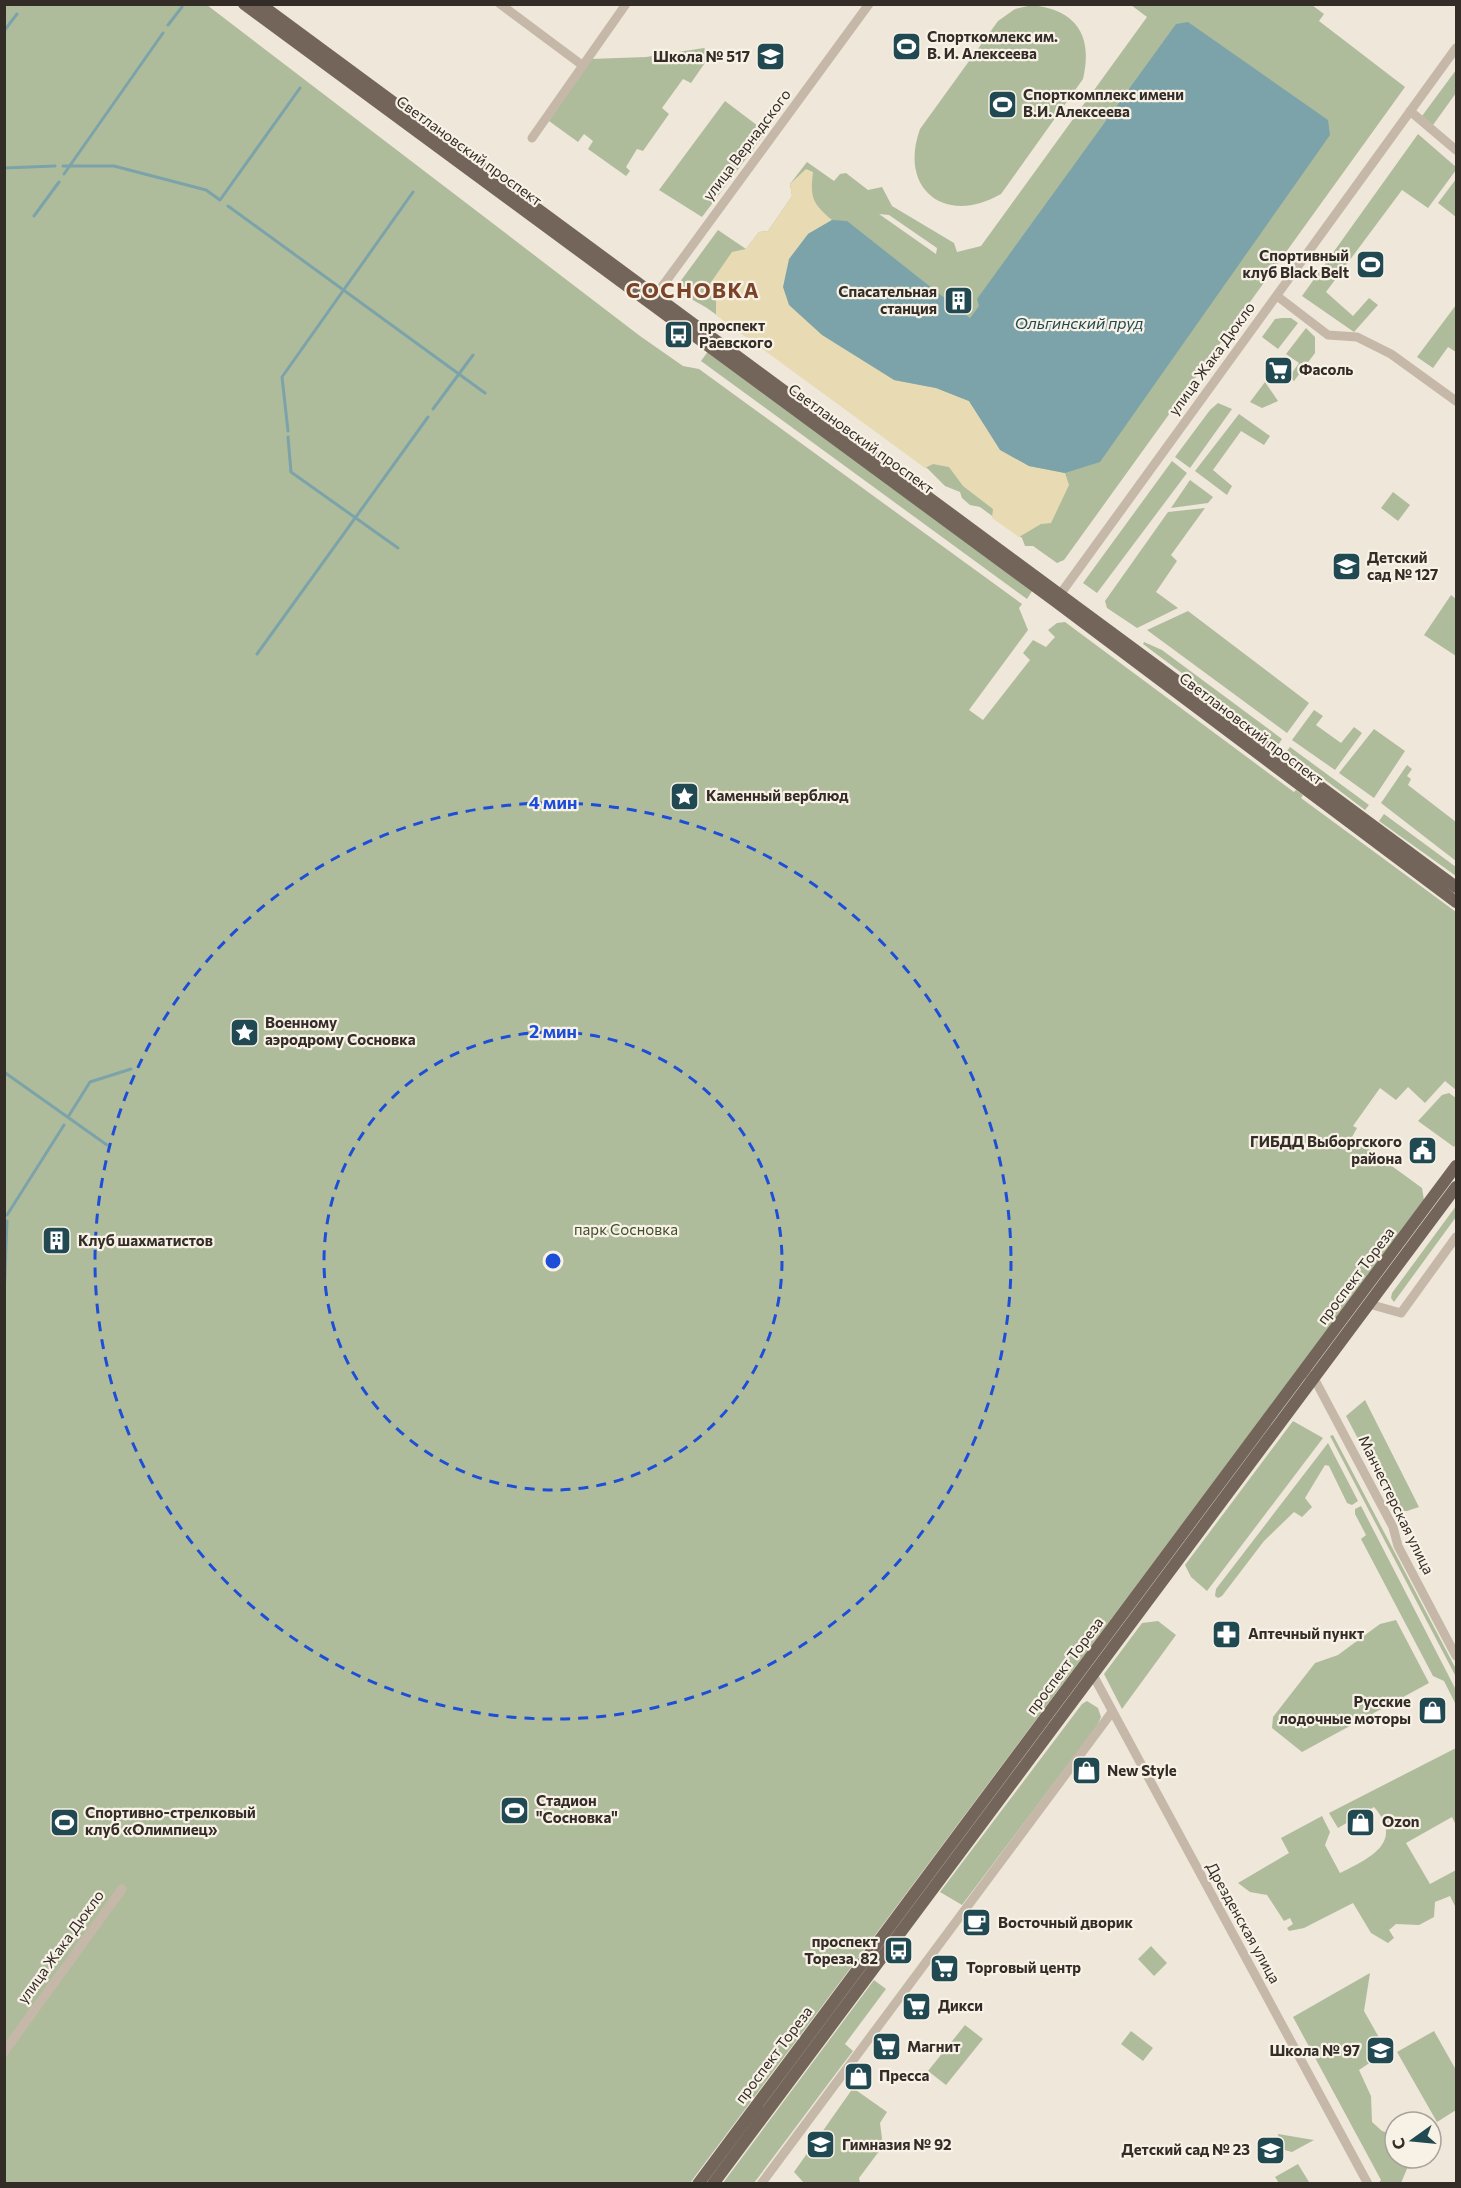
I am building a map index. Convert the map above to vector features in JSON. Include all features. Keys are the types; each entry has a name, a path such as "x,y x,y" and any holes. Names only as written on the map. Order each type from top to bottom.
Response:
{"main road":[{"name":"Светлановский проспект","path":"244,4 652,299 1456,887"},
{"name":"Светлановский проспект","path":"260,4 652,299"},
{"name":"Светлановский проспект","path":"1058,597 1456,902"},
{"name":"проспект Тореза","path":"698,2184 1456,1166"},
{"name":"проспект Тореза","path":"713,2184 1315,1380 1456,1187"}],"street":[{"path":"500,4 582,65"},
{"path":"531,138 626,4"},
{"name":"улица Вернадского","path":"652,299 869,4"},
{"name":"улица Жака Дюкло","path":"1058,597 1456,48"},
{"path":"1410,111 1456,150"},
{"path":"1276,296 1328,335 1357,337 1382,350 1456,401"},
{"path":"1369,1304 1401,1313 1456,1237"},
{"name":"Манчестерская улица","path":"1303,1372 1315,1380 1393,1527 1398,1546 1456,1656"},
{"name":"Дрезденская улица","path":"1092,1676 1368,2184"},
{"path":"761,2184 1112,1712"},
{"name":"улица Жака Дюкло","path":"4,2052 122,1889"}],"green space":[{"name":"парк Сосновка","path":"4,5 207,5 640,336 683,366 699,369 1022,604 1019,608 1028,630 969,710 983,720 1030,660 1023,653 1033,640 1046,647 1055,637 1048,630 1057,623 1065,622 1294,792 1296,790 1303,795 1301,798 1456,912 1456,1090 1445,1081 1425,1103 1408,1087 1396,1100 1380,1088 1353,1126 1357,1128 1352,1137 1422,1188 1424,1200 690,2183 5,2183"},
{"name":"Спорткомплекс имени В.И. Алексеева","path":"1032,5 1060,13 1071,19 1078,28 1086,50 1083,79 1001,194 981,203 962,206 945,204 921,185 916,169 915,151 920,129 998,21 1015,9"},
{"path":"1131,5 1312,5 1324,14 1319,21 1405,87 1064,560 1057,563 1033,546 1025,546 1022,538 980,507 970,505 962,498 960,492 945,486 928,469 707,308 679,292 677,286 718,230 746,249 759,232 768,231 792,196 790,184 807,162 834,181 840,174 846,173 868,190 882,187 892,206 954,243 957,252 981,246 1147,17","holes":["879,214 889,215 937,248 936,254"]},
{"path":"704,48 711,54 691,83 683,79 662,108 669,114 643,151 637,149 626,167 630,171 626,176 588,149 593,141 584,134 578,142 549,121 590,59 646,57"},
{"path":"1456,70 1456,93 1433,125 1422,116"},
{"path":"725,101 766,132 702,217 659,190"},
{"path":"1418,134 1456,167 1456,170 1428,208 1402,190 1326,292 1353,316 1369,298 1378,305 1354,332 1302,296"},
{"path":"1456,179 1456,217 1438,203"},
{"path":"1456,305 1456,352 1448,347 1433,368 1417,357"},
{"path":"1291,318 1298,323 1278,349 1262,337 1275,319"},
{"path":"1306,328 1315,337 1315,353 1294,381 1289,377 1299,363 1286,354"},
{"path":"709,350 1034,588 1027,599 701,361"},
{"path":"1265,382 1278,401 1262,408 1250,402"},
{"path":"1218,403 1232,409 1190,468 1175,457 1210,410"},
{"path":"1239,414 1270,436 1264,445 1241,431 1213,470 1232,486 1227,495 1195,471"},
{"path":"1172,461 1187,473 1097,593 1083,583"},
{"path":"1190,480 1213,497 1208,503 1171,508"},
{"path":"1393,492 1410,505 1398,521 1381,508"},
{"path":"1205,508 1171,555 1177,561 1156,592 1178,608 1137,628 1107,608 1105,601 1168,512"},
{"path":"1451,595 1456,599 1456,656 1424,635"},
{"path":"1188,611 1309,703 1287,733 1147,630"},
{"path":"1144,642 1162,650 1282,739 1278,745 1143,644"},
{"path":"1314,710 1323,716 1316,725 1341,743 1354,727 1362,733 1335,770 1292,740"},
{"path":"1374,729 1405,751 1374,798 1339,773"},
{"path":"1290,747 1369,805 1365,810 1287,751"},
{"path":"1407,765 1412,769 1407,776 1411,779 1408,785 1456,822 1456,861 1381,803"},
{"path":"1384,814 1456,867 1456,876 1379,821"},
{"path":"1449,1093 1456,1098 1456,1144 1454,1147 1418,1121 1442,1095"},
{"path":"1456,1206 1456,1217 1394,1302 1391,1298 1392,1293"},
{"path":"1365,1400 1419,1507 1407,1511 1396,1511 1346,1416"},
{"path":"1293,1421 1323,1438 1207,1591 1191,1577 1185,1565"},
{"path":"1333,1435 1456,1669 1456,1677 1330,1436"},
{"path":"1328,1443 1358,1501 1352,1505 1347,1503 1329,1466 1325,1465 1305,1498 1312,1507 1302,1517 1294,1512 1264,1541 1222,1596 1218,1598 1215,1596 1216,1589"},
{"path":"1361,1506 1456,1690 1456,1705 1444,1681 1433,1676 1361,1539 1366,1535 1355,1514 1355,1509"},
{"path":"1396,1620 1429,1683 1302,1752 1272,1728 1273,1717 1315,1663 1338,1655 1380,1624"},
{"path":"1158,1621 1176,1635 1122,1709 1104,1674 1142,1623"},
{"path":"1087,1701 1098,1708 1101,1717 1097,1726 962,1905 940,1892 1082,1704"},
{"path":"1456,1748 1456,1825 1452,1817 1406,1843 1430,1884 1456,1870 1456,1908 1450,1896 1435,1902 1434,1917 1419,1925 1396,1924 1389,1930 1394,1938 1388,1943 1371,1933 1353,1903 1304,1928 1289,1931 1287,1928 1293,1924 1290,1918 1284,1921 1267,1895 1250,1892 1238,1883 1289,1853 1281,1838 1322,1816 1330,1832 1325,1845 1340,1873 1372,1855 1380,1848 1385,1839 1386,1830 1383,1819 1374,1807 1338,1828 1329,1813"},
{"path":"1151,1946 1167,1963 1154,1976 1138,1959"},
{"path":"1370,1973 1364,2011 1381,2041 1374,2060 1359,2070 1371,2096 1372,2122 1383,2131 1383,2170 1406,2170 1401,2183 1379,2183 1381,2180 1293,2017"},
{"path":"874,1980 886,1989 845,2044 853,2051 754,2183 723,2183"},
{"path":"965,2025 983,2039 946,2085 928,2071"},
{"path":"1131,2031 1153,2048 1143,2061 1121,2044"},
{"path":"1434,2031 1456,2070 1456,2110 1443,2118 1443,2110 1430,2110 1397,2052"},
{"path":"853,2088 887,2112 880,2123 883,2146 859,2178 860,2183 804,2183 794,2172"},
{"path":"1278,2134 1314,2140 1292,2152 1281,2149"},
{"path":"1298,2164 1309,2182 1279,2183 1275,2177"}],"sand":[{"path":"806,169 813,172 812,194 816,204 832,220 808,234 894,380 936,388 969,401 1001,450 1029,466 1065,473 1069,485 1051,523 1041,524 1019,537 992,518 993,509 963,486 949,467 933,464 925,468 716,315 716,301 707,288 732,252 746,249 759,232 768,231 792,196 790,184"}],"water":[{"name":"Ольгинский пруд","path":"1188,22 1328,120 1330,135 1100,462 1065,473 1029,466 1000,450 969,401 936,388 894,380 822,335 789,305 783,287 789,259 808,234 832,220 847,221 970,318 979,306 977,299 1176,24"}],"waterway":[{"path":"168,25 182,7"},
{"path":"4,31 17,14"},
{"path":"64,174 163,33"},
{"path":"63,166 114,166 206,190 220,200 300,88"},
{"path":"4,168 55,166"},
{"path":"34,216 59,182"},
{"path":"288,431 282,377 413,192"},
{"path":"228,206 485,393"},
{"path":"433,409 473,355"},
{"path":"257,654 428,417"},
{"path":"288,437 291,472 398,548"},
{"path":"68,1117 90,1082 131,1069"},
{"path":"4,1072 107,1145"},
{"path":"7,1215 64,1125"},
{"path":"4,1299 7,1221"}],"place":[{"name":"Спорткомлекс им. В. И. Алексеева","path":"906,46"},
{"name":"Школа № 517","path":"771,57"},
{"name":"Спорткомплекс имени В.И. Алексеева","path":"1002,104"},
{"name":"Спортивный клуб Black Belt","path":"1370,265"},
{"name":"Спасательная станция","path":"958,301"},
{"name":"проспект Раевского","path":"678,335"},
{"name":"Фасоль","path":"1278,370"},
{"name":"Детский сад № 127","path":"1346,567"},
{"name":"Каменный верблюд","path":"685,796"},
{"name":"Военному аэродрому Сосновка","path":"244,1032"},
{"name":"ГИБДД Выборгского района","path":"1423,1151"},
{"name":"Клуб шахматистов","path":"57,1241"},
{"name":"Аптечный пункт","path":"1227,1634"},
{"name":"Русские лодочные моторы","path":"1432,1711"},
{"name":"New Style","path":"1086,1771"},
{"name":"Стадион \"Сосновка\"","path":"515,1810"},
{"name":"Спортивно-стрелковый клуб «Олимпиец»","path":"64,1822"},
{"name":"Ozon","path":"1361,1822"},
{"name":"Восточный дворик","path":"977,1923"},
{"name":"проспект Тореза, 82","path":"899,1951"},
{"name":"Торговый центр","path":"945,1968"},
{"name":"Дикси","path":"917,2006"},
{"name":"Магнит","path":"886,2047"},
{"name":"Школа № 97","path":"1381,2051"},
{"name":"Пресса","path":"858,2076"},
{"name":"Гимназия № 92","path":"821,2145"},
{"name":"Детский сад № 23","path":"1271,2150"}],"district":[{"name":"СОСНОВКА","path":"693,291"}]}
